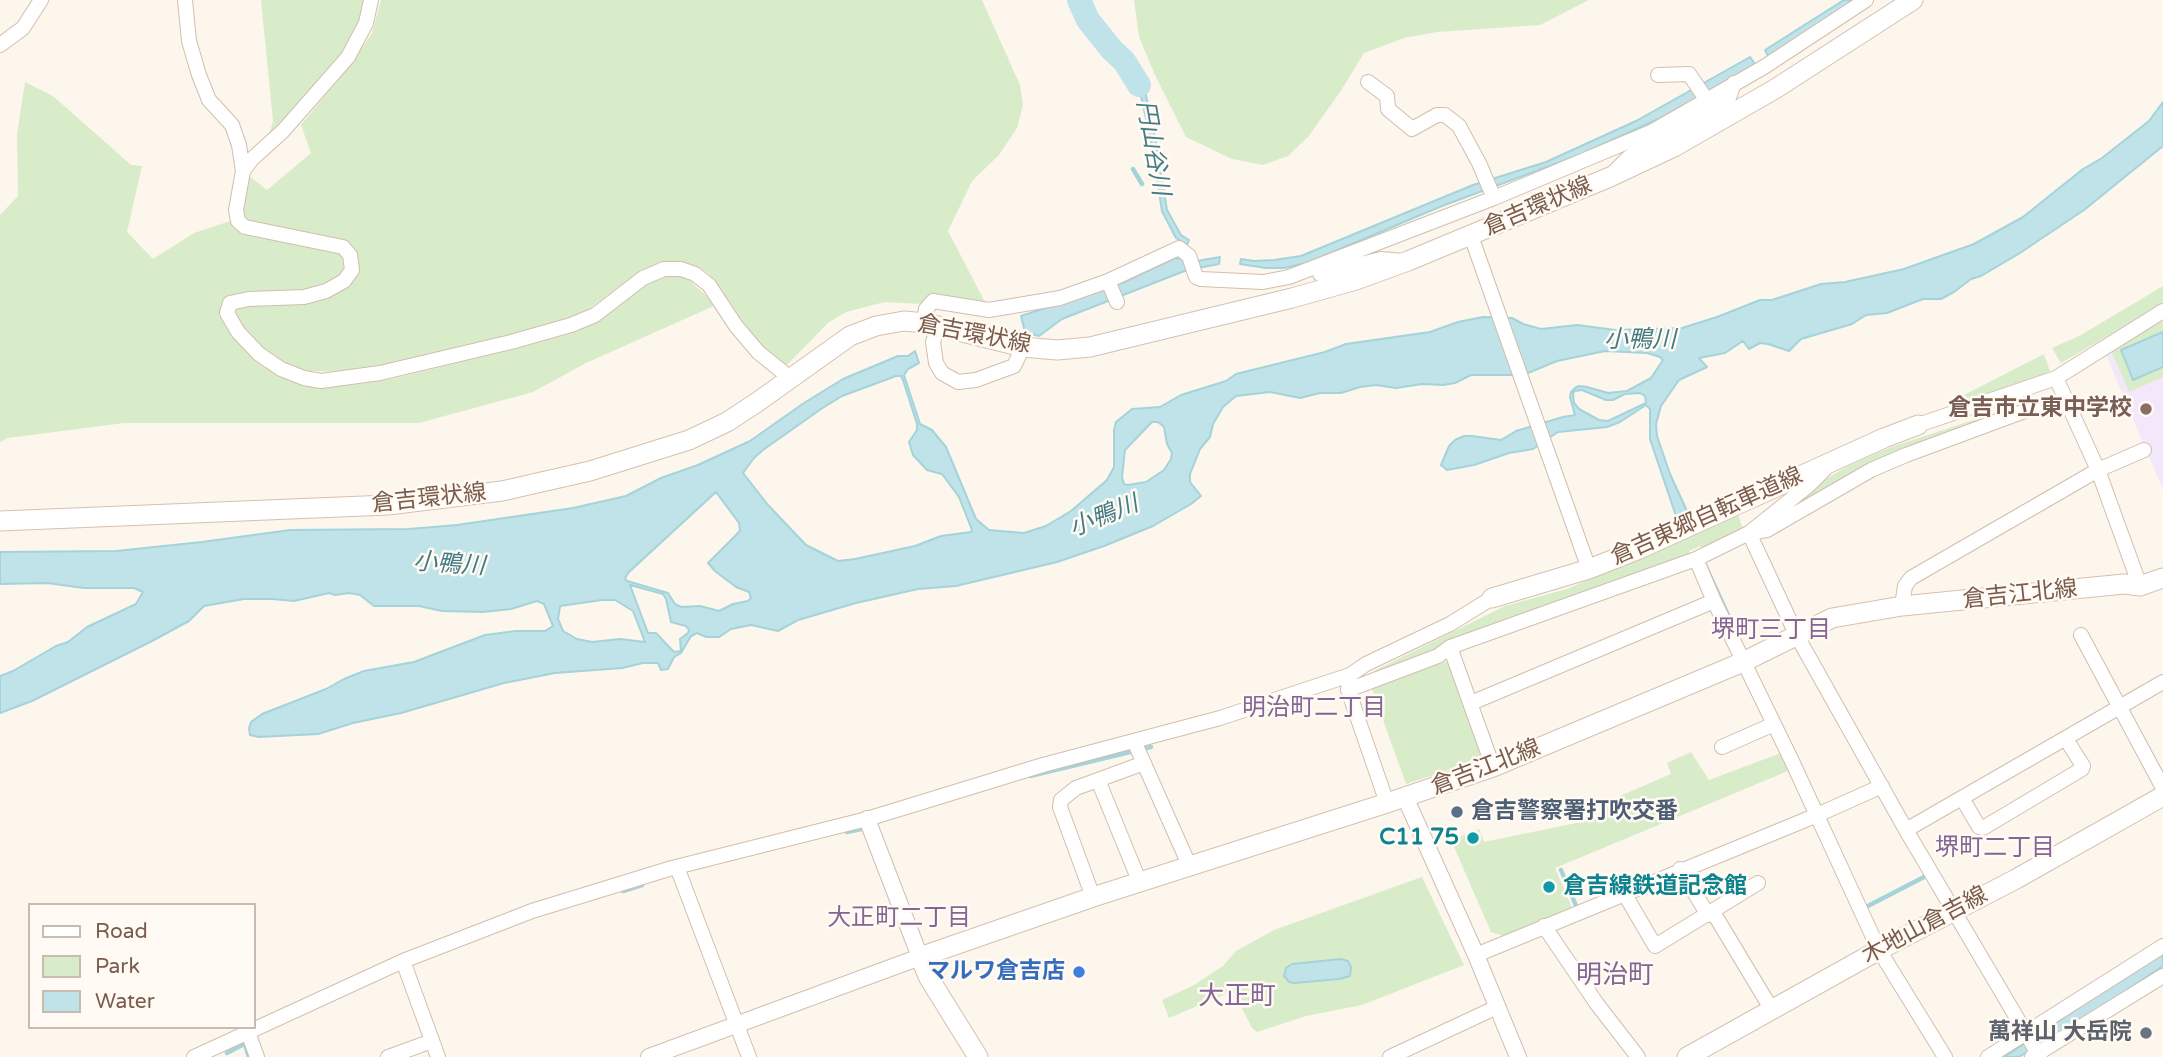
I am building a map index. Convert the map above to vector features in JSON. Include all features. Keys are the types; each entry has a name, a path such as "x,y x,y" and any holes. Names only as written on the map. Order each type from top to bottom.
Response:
{"main road":[{"name":"倉吉環状線","path":"0,521 388,505 502,491 590,471 689,440 727,422 850,336 876,326 904,321 931,324 1023,347 1057,350 1090,347 1292,298 1356,280 1472,241 1674,147 1775,89 1913,0"},
{"name":"倉吉東郷自転車道線","path":"1492,598 1586,560 1637,550 1918,425"},
{"name":"倉吉江北線","path":"920,957 1093,897 1493,767 1743,662 1832,618 1902,606 2124,584 2140,586 2163,578"},
{"name":"木地山倉吉線","path":"1687,1057 2163,796"},
{"path":"920,957 929,978 978,1057"}],"street":[{"path":"0,45 23,28 41,0"},
{"path":"185,0 189,41 199,75 209,100 232,125 239,145 243,172 236,211 238,221 245,228 343,247 350,256 352,270 344,281 326,291 304,297 249,299 230,303 227,313 238,332 259,354 281,369 321,381 348,378 511,342 595,316 643,278 664,269 681,269 695,274 709,285 736,326 758,352 790,378"},
{"path":"243,172 252,159 283,131 348,57 366,23 371,0"},
{"path":"1023,347 1014,366 976,380 958,382 942,373 936,363 931,324 926,309 933,301 989,310 1060,298 1108,281 1179,248 1189,256 1196,277 1201,279 1263,282 1289,277 1494,198 1651,132 1764,67 1866,0"},
{"path":"1658,75 1689,74 1695,79 1706,99"},
{"path":"1368,82 1387,96 1388,109 1412,129 1437,115 1445,116 1459,126 1494,198"},
{"path":"1610,177 1629,157 1729,98 1734,83"},
{"path":"1472,241 1586,560"},
{"path":"1289,277 1296,280 1381,259 1408,261"},
{"path":"1108,281 1117,302"},
{"path":"1918,425 2056,378 2163,311"},
{"path":"2056,378 2098,470 2140,586"},
{"path":"1749,533 1767,530 1871,470 1906,455 2041,405 2069,405"},
{"path":"1902,606 1905,586 1911,578 2098,470 2144,450"},
{"path":"1349,690 1438,656 1450,647 1696,559 1749,533 1809,485 1831,463"},
{"path":"1749,533 1797,636 1906,830 2027,1033 2037,1056 2163,975"},
{"path":"1696,559 1879,950 1945,1057"},
{"path":"256,1028 403,961 532,911 677,867 867,819 1044,765 1220,718 1350,675 1366,664 1450,624 1492,598"},
{"path":"1471,703 1714,601"},
{"path":"2081,635 2163,788"},
{"path":"1450,647 1493,767"},
{"path":"1350,675 1349,690 1396,800 1476,955 1518,1057"},
{"path":"1906,830 2163,682"},
{"path":"1722,747 1774,724"},
{"path":"1962,798 1979,827 1983,828 2082,769 2083,766 2066,739"},
{"path":"1134,741 1190,867"},
{"path":"1093,897 1060,807 1061,800 1076,788 1144,763"},
{"path":"1098,780 1140,883"},
{"path":"1476,955 1882,786"},
{"path":"649,1057 920,957 867,819"},
{"path":"677,867 749,1057"},
{"path":"1681,869 1772,1010"},
{"path":"1624,893 1655,946 1758,883"},
{"path":"1544,926 1597,1004 1639,1057"},
{"path":"1988,1057 2163,946"},
{"path":"403,961 438,1057"},
{"path":"1390,1057 1497,1007"},
{"path":"194,1057 255,1029"},
{"path":"248,1032 257,1057"},
{"path":"388,1057 432,1041"}],"shaded area":[{"name":"倉吉市立東中学校","path":"2163,314 2163,490 2104,350"}],"green space":[{"path":"261,0 365,0 355,33 343,52 303,102 269,135 273,121"},
{"path":"381,0 982,0 1020,85 1023,105 1017,128 999,155 972,181 948,231 986,304 928,297 921,304 885,302 846,312 829,322 787,365 777,363 764,355 709,274 699,267 683,263 655,266 635,275 578,317 399,363 349,372 309,371 293,367 289,379 307,386 361,384 519,348 576,332 603,316 642,285 661,277 687,278 716,305 586,363 533,392 419,423 124,423 8,438 0,442 0,215 18,196 17,134 25,82 53,96 131,165 142,166 127,232 153,259 194,233 230,221 238,221 243,171 267,190 311,153 301,125 372,33"},
{"path":"1134,0 1589,0 1540,25 1437,32 1404,38 1364,53 1308,137 1288,156 1263,165 1232,159 1186,137 1139,37"},
{"path":"2163,286 2163,304 2061,363 2052,348 2081,335"},
{"path":"2163,315 2163,377 2129,392 2110,348"},
{"path":"2044,354 2050,371 2040,377 1959,402 1964,395"},
{"path":"2041,398 2050,403 1779,515 1829,477 1850,465 1891,447"},
{"path":"1738,514 1744,532 1705,551 1700,546 1689,551 1691,556 1443,644 1424,658 1373,673 1505,606 1567,589"},
{"path":"1445,662 1450,663 1483,759 1406,784 1371,686"},
{"path":"1691,752 1709,780 1781,753 1788,771 1555,868 1573,910 1504,936 1491,932 1451,840 1479,829 1484,842 1591,820 1620,796 1671,774 1667,763"},
{"path":"1422,877 1464,965 1362,1005 1306,1016 1257,1032 1252,1028 1233,991 1169,1018 1162,1000 1194,985 1223,966 1236,951 1274,930"}],"water":[{"path":"1844,0 1857,0 1768,56 1765,50"},
{"path":"1750,57 1755,64 1663,117 1579,155 1442,206 1309,262 1285,268 1240,264 1241,259 1274,260 1301,256 1473,185 1546,162 1636,121"},
{"path":"1123,58 1145,91 1167,210 1181,235 1189,240 1187,245 1176,238 1162,211 1140,92 1120,61"},
{"name":"小鴨川","path":"2163,102 2163,146 2084,210 2020,253 1971,279 1941,299 1923,299 1887,313 1866,315 1852,324 1801,339 1789,351 1760,343 1749,349 1743,341 1725,353 1699,358 1707,367 1679,380 1661,406 1656,424 1657,436 1670,474 1687,511 1676,516 1650,439 1650,409 1646,405 1607,427 1558,432 1533,449 1447,470 1441,465 1449,446 1455,440 1472,436 1501,440 1516,431 1575,415 1570,397 1575,388 1587,387 1608,393 1627,391 1651,378 1663,360 1647,353 1605,351 1557,361 1523,375 1471,375 1455,383 1443,385 1422,384 1396,388 1376,385 1300,398 1270,392 1236,396 1223,407 1190,474 1190,482 1201,496 1153,526 1057,562 956,586 918,589 856,603 798,620 778,631 751,625 731,629 719,637 706,637 697,633 691,636 681,653 674,657 668,669 661,670 658,663 643,663 622,668 555,673 504,683 318,734 259,737 250,735 251,722 262,714 364,671 414,662 485,635 545,631 553,626 544,604 537,601 511,609 483,612 442,611 419,606 374,606 360,595 329,593 294,601 244,599 204,606 189,621 152,641 32,701 0,713 0,676 68,642 87,627 136,604 143,592 134,588 84,588 47,583 0,584 0,552 116,551 290,530 409,529 457,525 573,508 626,496 661,478 698,465 750,441 843,379 898,356 908,356 915,351 919,363 908,369 904,375 920,424 932,430 946,447 976,519 989,530 1024,533 1046,526 1071,511 1107,480 1114,467 1116,422 1132,409 1160,407 1181,395 1226,381 1236,374 1325,352 1346,344 1430,332 1483,317 1512,318 1541,329 1577,325 1615,330 1682,328 1760,300 1772,300 1821,284 1845,282 1904,269 1974,244 2023,217 2149,121","holes":["901,376 917,424 917,430 909,442 913,455 927,470 942,474 959,497 971,532 941,536 915,546 838,561 806,545 768,505 743,473 763,450 842,396","1582,390 1606,400 1640,393 1645,396 1646,403 1608,421 1599,420 1579,409 1574,403 1575,391","1152,422 1158,422 1164,427 1167,444 1172,453 1164,470 1146,482 1128,485 1124,484 1122,477 1125,450","716,492 739,523 740,531 708,563 736,587 749,592 751,598 719,611 700,606 681,607 675,604 668,593 627,581 625,578","630,585 663,594 671,622 686,626 689,630 680,639 681,651 674,652 656,633 648,633","615,600 633,611 645,642 620,639 592,642 577,639 563,631 558,619 560,606"]},
{"path":"1220,257 1219,264 1187,270 1062,319 1039,336 1025,332 1021,316 1122,283 1175,258 1197,261"},
{"path":"2163,332 2163,367 2133,380 2121,350"},
{"path":"2163,952 2163,966 2106,1004 2019,1057 2004,1057"},
{"path":"1341,959 1348,961 1351,967 1350,976 1294,983 1284,976 1286,968 1292,964"}],"waterway":[{"name":"円山谷川","path":"1079,0 1088,20 1124,61 1139,85"},
{"path":"1133,169 1142,184"},
{"path":"1705,565 1728,615"},
{"path":"1030,776 1151,747"},
{"path":"847,832 866,828"},
{"path":"1561,870 1577,908"},
{"path":"1864,908 1926,876"},
{"path":"623,891 642,885"},
{"path":"227,1053 244,1044"},
{"path":"246,1047 249,1057"}],"place":[{"name":"倉吉市立東中学校","path":"2146,409"},
{"name":"倉吉警察署打吹交番","path":"1457,812"},
{"name":"C11 75","path":"1473,838"},
{"name":"倉吉線鉄道記念館","path":"1549,887"},
{"name":"マルワ倉吉店","path":"1079,972"},
{"name":"萬祥山 大岳院","path":"2146,1033"}],"district":[{"name":"堺町三丁目","path":"1771,631"},
{"name":"明治町二丁目","path":"1314,709"},
{"name":"堺町二丁目","path":"1995,849"},
{"name":"大正町二丁目","path":"899,919"},
{"name":"明治町","path":"1615,976"},
{"name":"大正町","path":"1237,997"}]}
